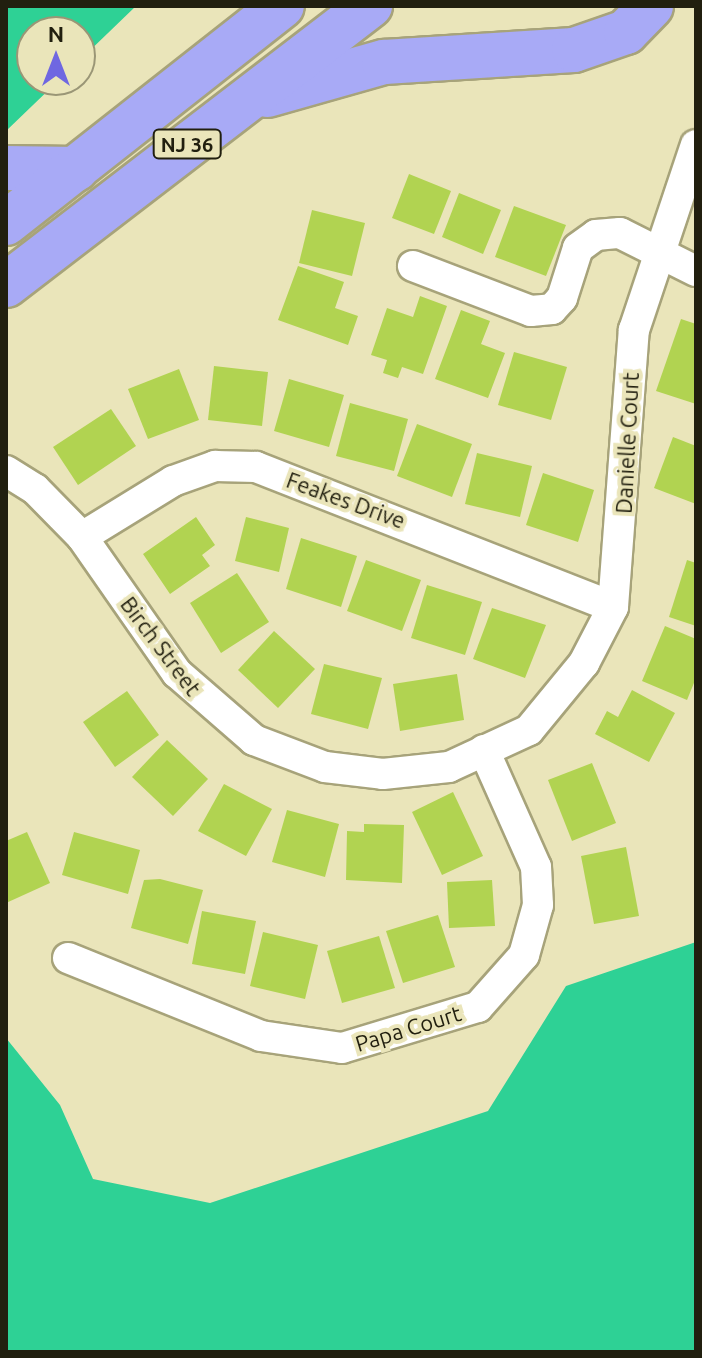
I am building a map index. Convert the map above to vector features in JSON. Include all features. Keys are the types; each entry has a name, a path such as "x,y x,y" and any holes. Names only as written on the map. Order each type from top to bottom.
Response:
{"highway":[{"name":"NJ 36","path":"6,223 282,6"},
{"name":"NJ 36","path":"6,285 370,6"},
{"path":"232,109 384,62 574,50 626,32 651,6"},
{"path":"6,168 76,169"}],"street":[{"name":"Danielle Court","path":"613,607 634,330 664,250 696,145"},
{"path":"413,266 531,311 552,309 578,248 596,235 620,233 664,250 696,271"},
{"name":"Feakes Drive","path":"82,537 173,481 215,466 256,467 613,607"},
{"name":"Birch Street","path":"6,471 35,489 82,537 177,673 254,740 325,767 383,774 449,767 529,730 584,663 613,607"},
{"name":"Papa Court","path":"68,958 261,1036 342,1048 478,1007 524,955 538,905 536,867 484,750"}],"green space":[{"path":"6,6 136,6 96,45 96,16 16,16 16,96 42,96 6,131"},
{"path":"696,942 696,1352 6,1352 6,1038 60,1105 93,1179 210,1203 488,1111 566,986"}],"building":[{"path":"409,174 451,191 434,234 392,218"},
{"path":"459,193 501,210 483,254 442,237"},
{"path":"514,206 566,225 546,276 495,257"},
{"path":"312,210 365,223 352,276 299,263"},
{"path":"298,266 344,282 335,308 358,316 348,345 278,320"},
{"path":"420,296 447,306 423,374 402,367 398,378 383,373 387,360 371,355 387,308 413,317"},
{"path":"461,310 490,321 481,344 505,353 488,398 435,379"},
{"path":"681,319 696,324 696,404 656,391"},
{"path":"514,352 567,367 551,420 498,405"},
{"path":"214,366 268,372 262,426 208,420"},
{"path":"179,369 199,420 148,439 128,389"},
{"path":"289,379 344,395 329,447 274,431"},
{"path":"350,403 408,419 394,471 336,456"},
{"path":"111,409 136,446 78,485 53,447"},
{"path":"417,424 472,444 452,497 397,476"},
{"path":"673,437 696,446 696,504 654,488"},
{"path":"477,453 532,466 520,517 465,504"},
{"path":"543,473 594,490 578,542 526,525"},
{"path":"196,517 215,545 202,555 210,566 170,594 143,554"},
{"path":"246,517 289,528 279,572 235,561"},
{"path":"301,538 357,556 341,607 286,589"},
{"path":"366,560 421,580 402,631 347,611"},
{"path":"687,560 696,563 696,626 669,617"},
{"path":"237,573 269,622 221,653 190,603"},
{"path":"427,585 482,602 465,655 411,638"},
{"path":"492,608 546,625 525,678 473,659"},
{"path":"665,626 696,639 696,678 687,700 642,681"},
{"path":"274,631 315,669 278,708 238,670"},
{"path":"324,664 382,678 368,729 311,714"},
{"path":"457,674 464,720 400,731 393,684"},
{"path":"632,690 675,713 649,762 595,734 607,711 618,717"},
{"path":"127,691 159,735 115,767 83,722"},
{"path":"167,740 208,779 173,816 132,777"},
{"path":"592,763 616,823 572,841 548,780"},
{"path":"224,784 272,809 246,856 198,831"},
{"path":"453,792 483,856 442,875 412,812"},
{"path":"287,810 339,824 325,877 272,862"},
{"path":"364,824 404,825 402,883 346,880 347,831 364,832"},
{"path":"27,832 50,883 6,903 6,841"},
{"path":"74,832 140,850 128,894 62,875"},
{"path":"626,847 639,916 594,924 581,856"},
{"path":"160,879 203,890 188,944 131,928 144,880"},
{"path":"492,880 495,926 449,928 447,882"},
{"path":"202,911 256,921 245,974 192,964"},
{"path":"438,915 455,967 403,983 386,931"},
{"path":"263,932 318,945 305,999 250,986"},
{"path":"379,936 395,988 342,1003 327,951"}]}
